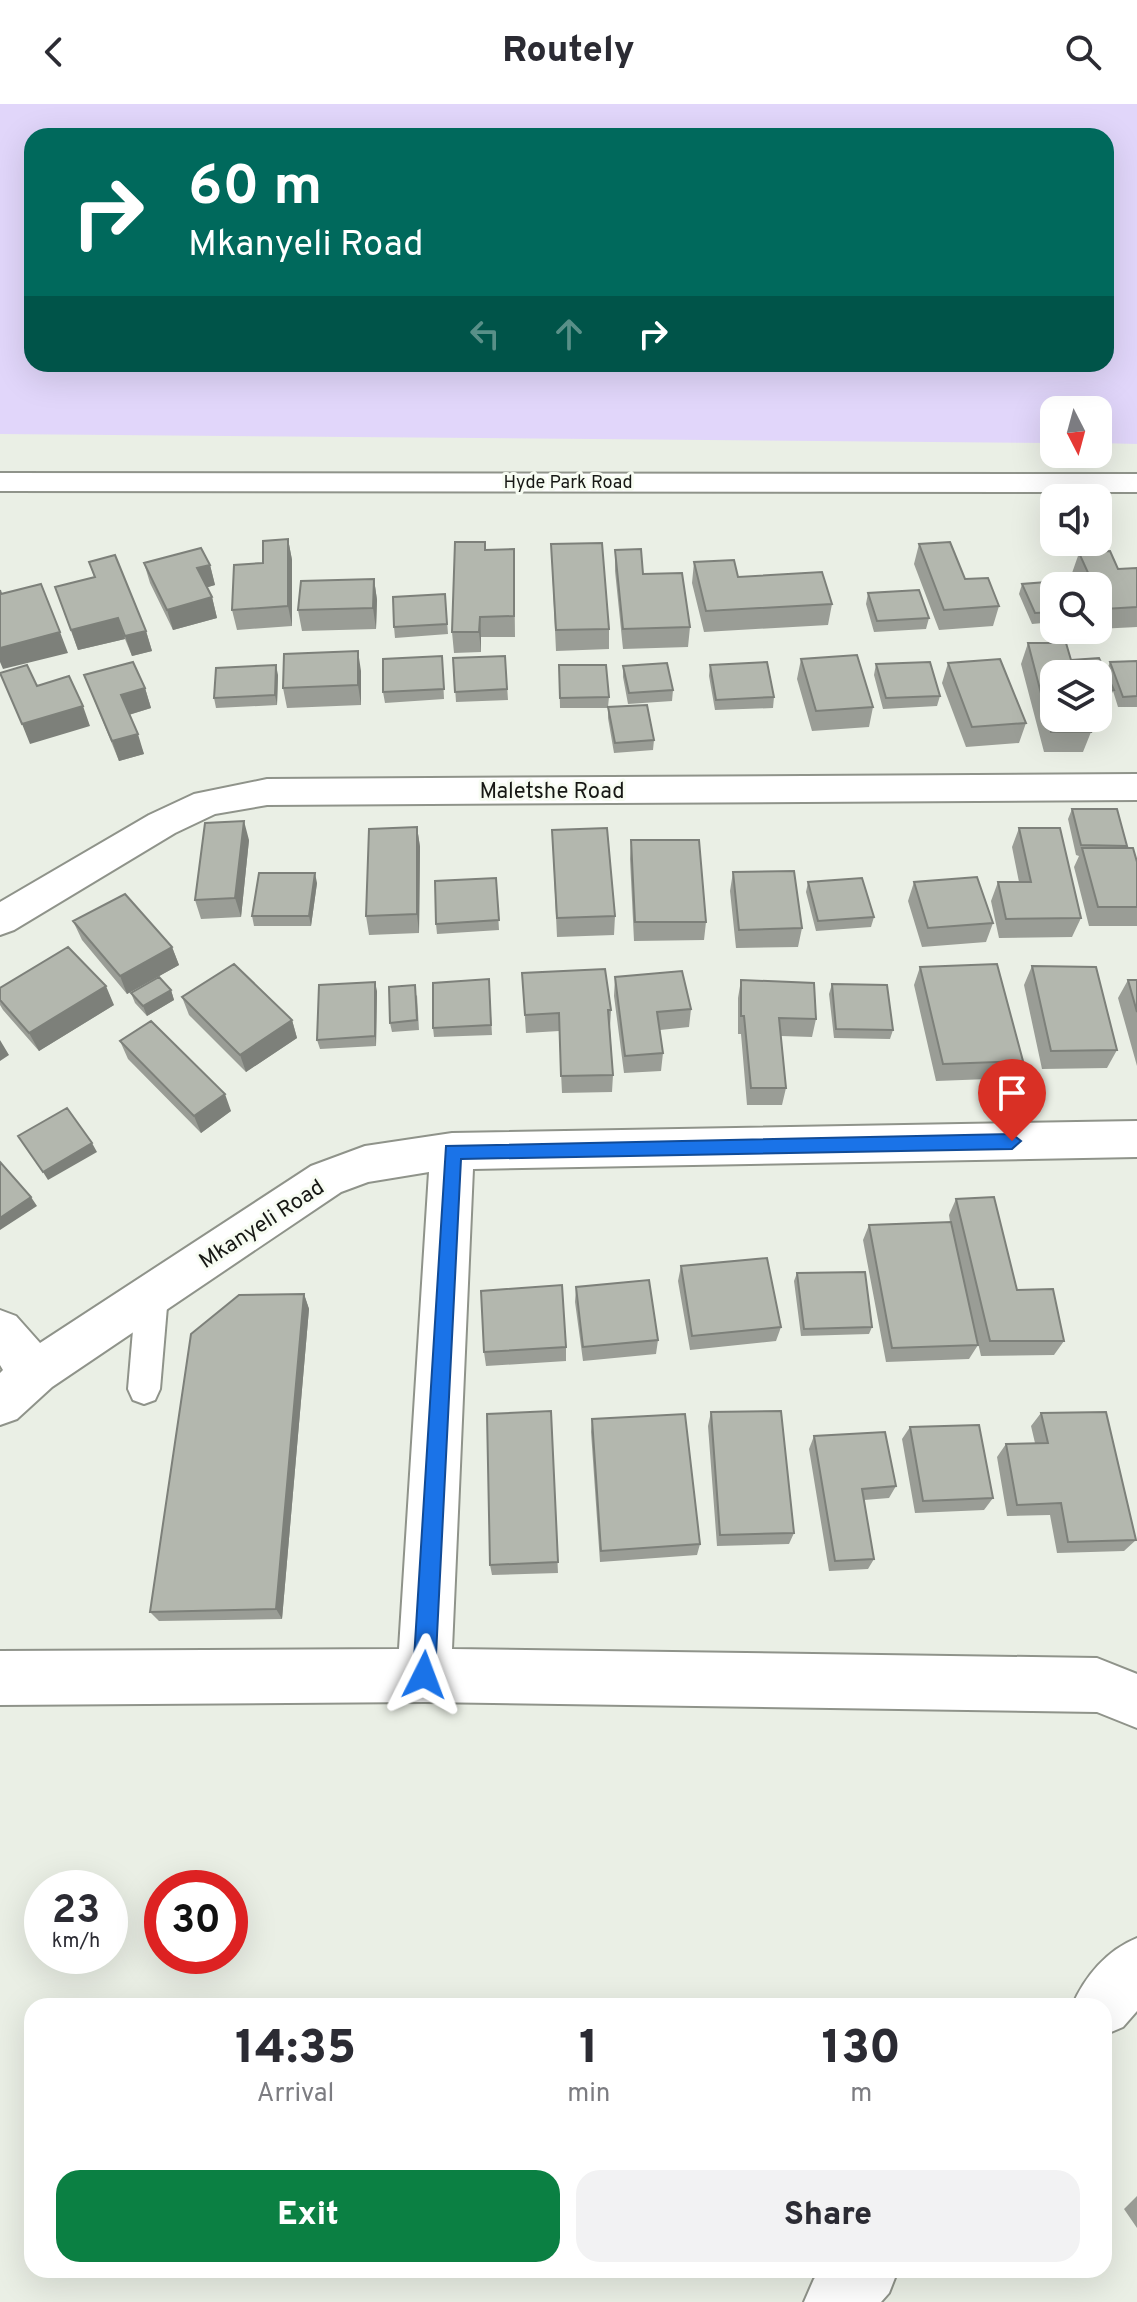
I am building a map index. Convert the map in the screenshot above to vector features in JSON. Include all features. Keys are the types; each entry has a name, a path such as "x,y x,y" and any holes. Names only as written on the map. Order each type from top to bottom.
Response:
{"street":[{"name":"Hyde Park Road","path":"0,482 1137,483"},
{"name":"Maletshe Road","path":"0,920 162,824 207,803 267,792 1137,787"},
{"name":"Mkanyeli Road","path":"0,1403 35,1372 326,1179 365,1164 452,1151 1137,1139"},
{"path":"424,1675 452,1151"},
{"path":"0,1331 35,1372"},
{"path":"0,1678 424,1675 1097,1685 1137,1701"},
{"path":"1109,1998 1137,1967"},
{"path":"837,2302 859,2278"}],"lane":[{"path":"144,1389 152,1295"}],"shaded area":[{"path":"0,104 1137,104 1137,444 1112,443 1112,396 1040,396 1040,443 0,434"}],"building":[{"path":"288,539 288,606 232,610 234,565 263,563 263,541"},
{"path":"455,542 485,542 485,550 514,549 514,616 480,617 479,632 452,632"},
{"path":"950,542 965,579 988,578 999,606 944,610 919,544"},
{"path":"602,543 609,629 556,630 551,544"},
{"path":"201,548 210,565 197,568 212,597 167,610 144,563"},
{"path":"641,549 643,574 682,573 690,627 623,629 615,550"},
{"path":"115,555 146,631 125,636 118,618 71,630 55,587 95,577 89,562"},
{"path":"1080,556 1112,556 1118,569 1137,568 1137,607 1112,609 1112,572 1088,572"},
{"path":"734,560 738,577 822,572 832,604 706,611 694,562"},
{"path":"374,579 373,608 298,610 301,581"},
{"path":"1040,583 1040,613 1035,613 1022,584"},
{"path":"41,584 60,632 0,648 0,590 1,594"},
{"path":"919,590 929,618 877,621 868,593"},
{"path":"445,594 447,624 394,627 393,597"},
{"path":"1028,643 1066,644 1071,660 1040,660 1040,689"},
{"path":"358,651 358,685 283,688 284,654"},
{"path":"857,655 873,707 816,711 801,659"},
{"path":"442,656 444,689 383,692 383,659"},
{"path":"505,656 507,689 455,692 453,658"},
{"path":"1000,659 1026,723 972,727 948,663"},
{"path":"1137,661 1137,696 1123,697 1112,662"},
{"path":"133,662 145,688 121,695 138,734 112,741 84,675"},
{"path":"767,662 774,697 716,700 710,665"},
{"path":"930,662 940,696 886,698 876,664"},
{"path":"667,663 673,690 629,693 623,666"},
{"path":"27,665 37,686 69,676 83,706 22,724 0,673"},
{"path":"276,665 275,695 214,698 216,668"},
{"path":"559,665 606,665 609,697 560,698"},
{"path":"647,705 654,740 615,743 608,707"},
{"path":"1072,809 1117,809 1127,846 1081,845"},
{"path":"244,821 235,898 195,900 205,823"},
{"path":"417,827 417,914 366,916 369,829"},
{"path":"607,828 615,916 557,918 552,830"},
{"path":"1019,828 1060,828 1081,918 1006,919 998,882 1031,882"},
{"path":"631,840 699,840 706,922 635,922"},
{"path":"1082,848 1133,848 1137,862 1137,907 1098,907"},
{"path":"794,871 802,928 739,930 733,872"},
{"path":"259,873 315,873 309,916 252,916"},
{"path":"977,877 993,923 928,928 914,882"},
{"path":"496,878 499,920 436,924 435,881"},
{"path":"862,878 874,917 818,921 808,882"},
{"path":"125,894 172,947 120,976 73,921"},
{"path":"68,947 106,986 29,1033 0,1000 0,988"},
{"path":"234,964 292,1020 240,1055 182,997"},
{"path":"997,964 1023,1061 943,1064 920,967"},
{"path":"1032,966 1096,967 1117,1050 1051,1051"},
{"path":"605,969 611,1010 608,1010 613,1075 561,1076 559,1013 525,1015 522,973"},
{"path":"682,971 691,1009 657,1012 663,1053 625,1056 615,977"},
{"path":"159,977 171,990 143,1006 131,993"},
{"path":"489,979 491,1025 433,1028 433,983"},
{"path":"741,980 814,983 816,1019 779,1018 786,1088 751,1088 744,1016 741,1016"},
{"path":"1128,980 1137,980 1137,1012"},
{"path":"375,982 375,1036 317,1040 319,985"},
{"path":"832,984 887,985 893,1030 836,1029"},
{"path":"415,985 417,1020 390,1023 389,987"},
{"path":"151,1021 225,1094 194,1116 120,1041"},
{"path":"67,1108 92,1143 43,1172 18,1136"},
{"path":"0,1162 31,1197 0,1218"},
{"path":"994,1197 1017,1290 1053,1289 1064,1341 990,1341 956,1199"},
{"path":"951,1222 978,1345 892,1348 869,1225"},
{"path":"767,1258 781,1327 692,1336 681,1266"},
{"path":"865,1272 872,1327 804,1329 797,1273"},
{"path":"649,1280 658,1340 583,1347 576,1287"},
{"path":"562,1285 566,1347 484,1352 481,1291"},
{"path":"304,1294 276,1609 150,1612 191,1334 239,1295"},
{"path":"551,1411 558,1562 490,1565 487,1414"},
{"path":"781,1411 794,1533 720,1535 711,1412"},
{"path":"1106,1412 1136,1540 1068,1542 1061,1503 1017,1505 1006,1444 1048,1443 1041,1413"},
{"path":"685,1414 700,1544 601,1551 592,1419"},
{"path":"979,1425 993,1498 923,1501 910,1427"},
{"path":"885,1432 896,1486 862,1489 874,1559 835,1561 814,1436"}],"route":[{"path":"424,1675 452,1151 1012,1141"}]}
